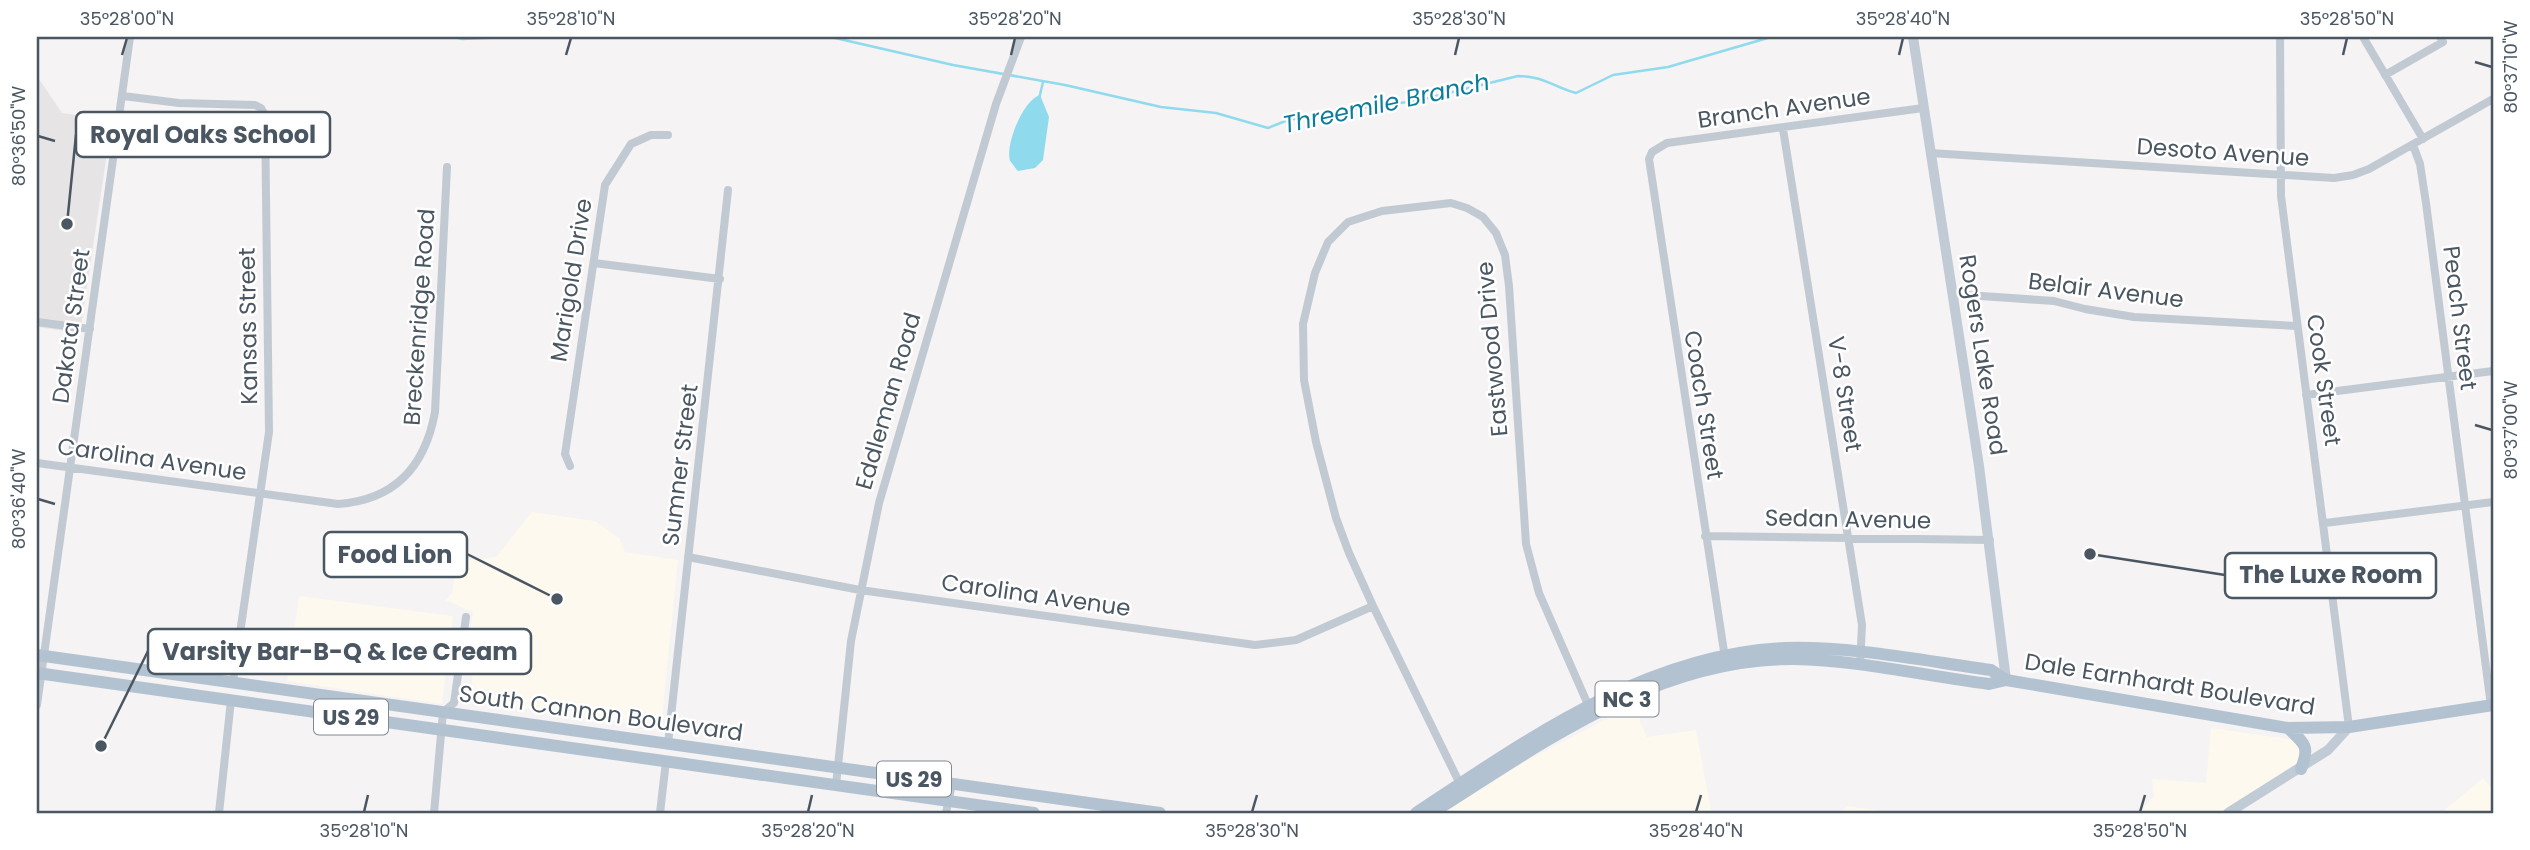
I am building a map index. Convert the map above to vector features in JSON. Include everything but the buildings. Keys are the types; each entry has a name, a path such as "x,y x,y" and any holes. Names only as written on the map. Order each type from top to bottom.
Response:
{"main road":[{"name":"Rogers Lake Road","path":"1913,37 1990,540 2006,680"},
{"name":"South Cannon Boulevard","path":"41,655 1160,813"},
{"name":"Dale Earnhardt Boulevard","path":"1416,813 1531,738 1590,710 1726,659 1860,659 1989,684 2006,680 2288,728 2350,727 2492,706"},
{"name":"South Cannon Boulevard","path":"39,673 836,785 947,807 1034,813"},
{"name":"Dale Earnhardt Boulevard","path":"1432,813 1590,710"},
{"path":"2228,813 2328,750 2350,727"},
{"path":"2288,728 2305,743 2306,754 2301,769"}],"street":[{"name":"Dakota Street","path":"37,705 41,655 130,37"},
{"name":"Eddleman Road","path":"836,785 851,641 879,503 996,104 1021,37"},
{"name":"Cook Street","path":"2280,37 2280,175 2350,727"},
{"path":"2363,37 2423,139"},
{"path":"2385,75 2443,41 2440,37"},
{"name":"Kansas Street","path":"123,96 179,103 255,105 261,108 265,115 269,420 261,495 233,682"},
{"name":"Desoto Avenue","path":"1930,153 2334,178 2353,175 2413,145 2493,99"},
{"name":"Branch Avenue","path":"1652,152 1667,143 1923,108"},
{"name":"V-8 Street","path":"1783,129 1862,625 1860,659"},
{"name":"Marigold Drive","path":"570,466 565,454 605,185 631,144 651,135 668,135"},
{"name":"Peach Street","path":"2413,145 2420,164 2426,203 2492,706"},
{"name":"Coach Street","path":"1652,152 1649,172 1726,659"},
{"name":"Breckenridge Road","path":"261,495 338,504 371,498 398,483 415,465 426,447 435,412 447,167"},
{"name":"Sumner Street","path":"668,744 729,190"},
{"name":"Eastwood Drive","path":"1460,784 1349,553 1336,518 1316,442 1302,358 1303,324 1310,290 1323,250 1348,222 1382,211 1430,204 1459,205 1483,217 1505,255 1526,544 1539,593 1590,710"},
{"path":"594,263 720,279"},
{"name":"Belair Avenue","path":"1952,294 2054,301 2101,313 2134,317 2298,326"},
{"path":"37,322 90,329"},
{"path":"2306,395 2493,371"},
{"name":"Carolina Avenue","path":"37,463 261,495"},
{"path":"2325,523 2493,502"},
{"name":"Sedan Avenue","path":"1705,536 1990,540"},
{"name":"Carolina Avenue","path":"688,557 860,590 1255,645 1296,640 1373,606"},
{"path":"434,813 443,712 454,703 466,617"},
{"path":"219,813 231,700"},
{"path":"660,813 666,761"},
{"path":"947,807 952,784"}],"shaded area":[{"path":"37,76 62,113 112,120 80,333 37,327"},
{"path":"532,512 595,521 619,538 625,552 678,560 662,718 647,726 483,703 471,689 473,672 464,670 473,612 445,600 452,593 456,568 461,561 496,557"},
{"path":"299,596 453,616 442,704 287,681"},
{"path":"1641,701 1640,722 1647,737 1696,730 1711,810 1726,813 1443,813 1528,760"},
{"path":"2211,728 2295,740 2302,754 2297,763 2219,813 2139,813 2154,796 2152,779 2206,783"},
{"path":"2483,778 2493,789 2493,813 2441,813"},
{"path":"1847,806 1897,813 1840,813"}],"water":[{"path":"1040,95 1049,117 1043,160 1035,168 1018,171 1010,161 1009,154 1013,134 1027,105"}],"waterway":[{"name":"Threemile Branch","path":"455,37 508,37"},
{"name":"Threemile Branch","path":"831,37 1161,107 1216,113 1268,128 1288,120 1416,101 1518,76 1542,80 1576,93 1613,75 1668,67 1771,37"},
{"path":"1039,99 1043,82"}],"place":[{"name":"Royal Oaks School","path":"67,224"},
{"name":"The Luxe Room","path":"2090,554"},
{"name":"Food Lion","path":"557,599"},
{"name":"Varsity Bar-B-Q & Ice Cream","path":"101,746"}]}
